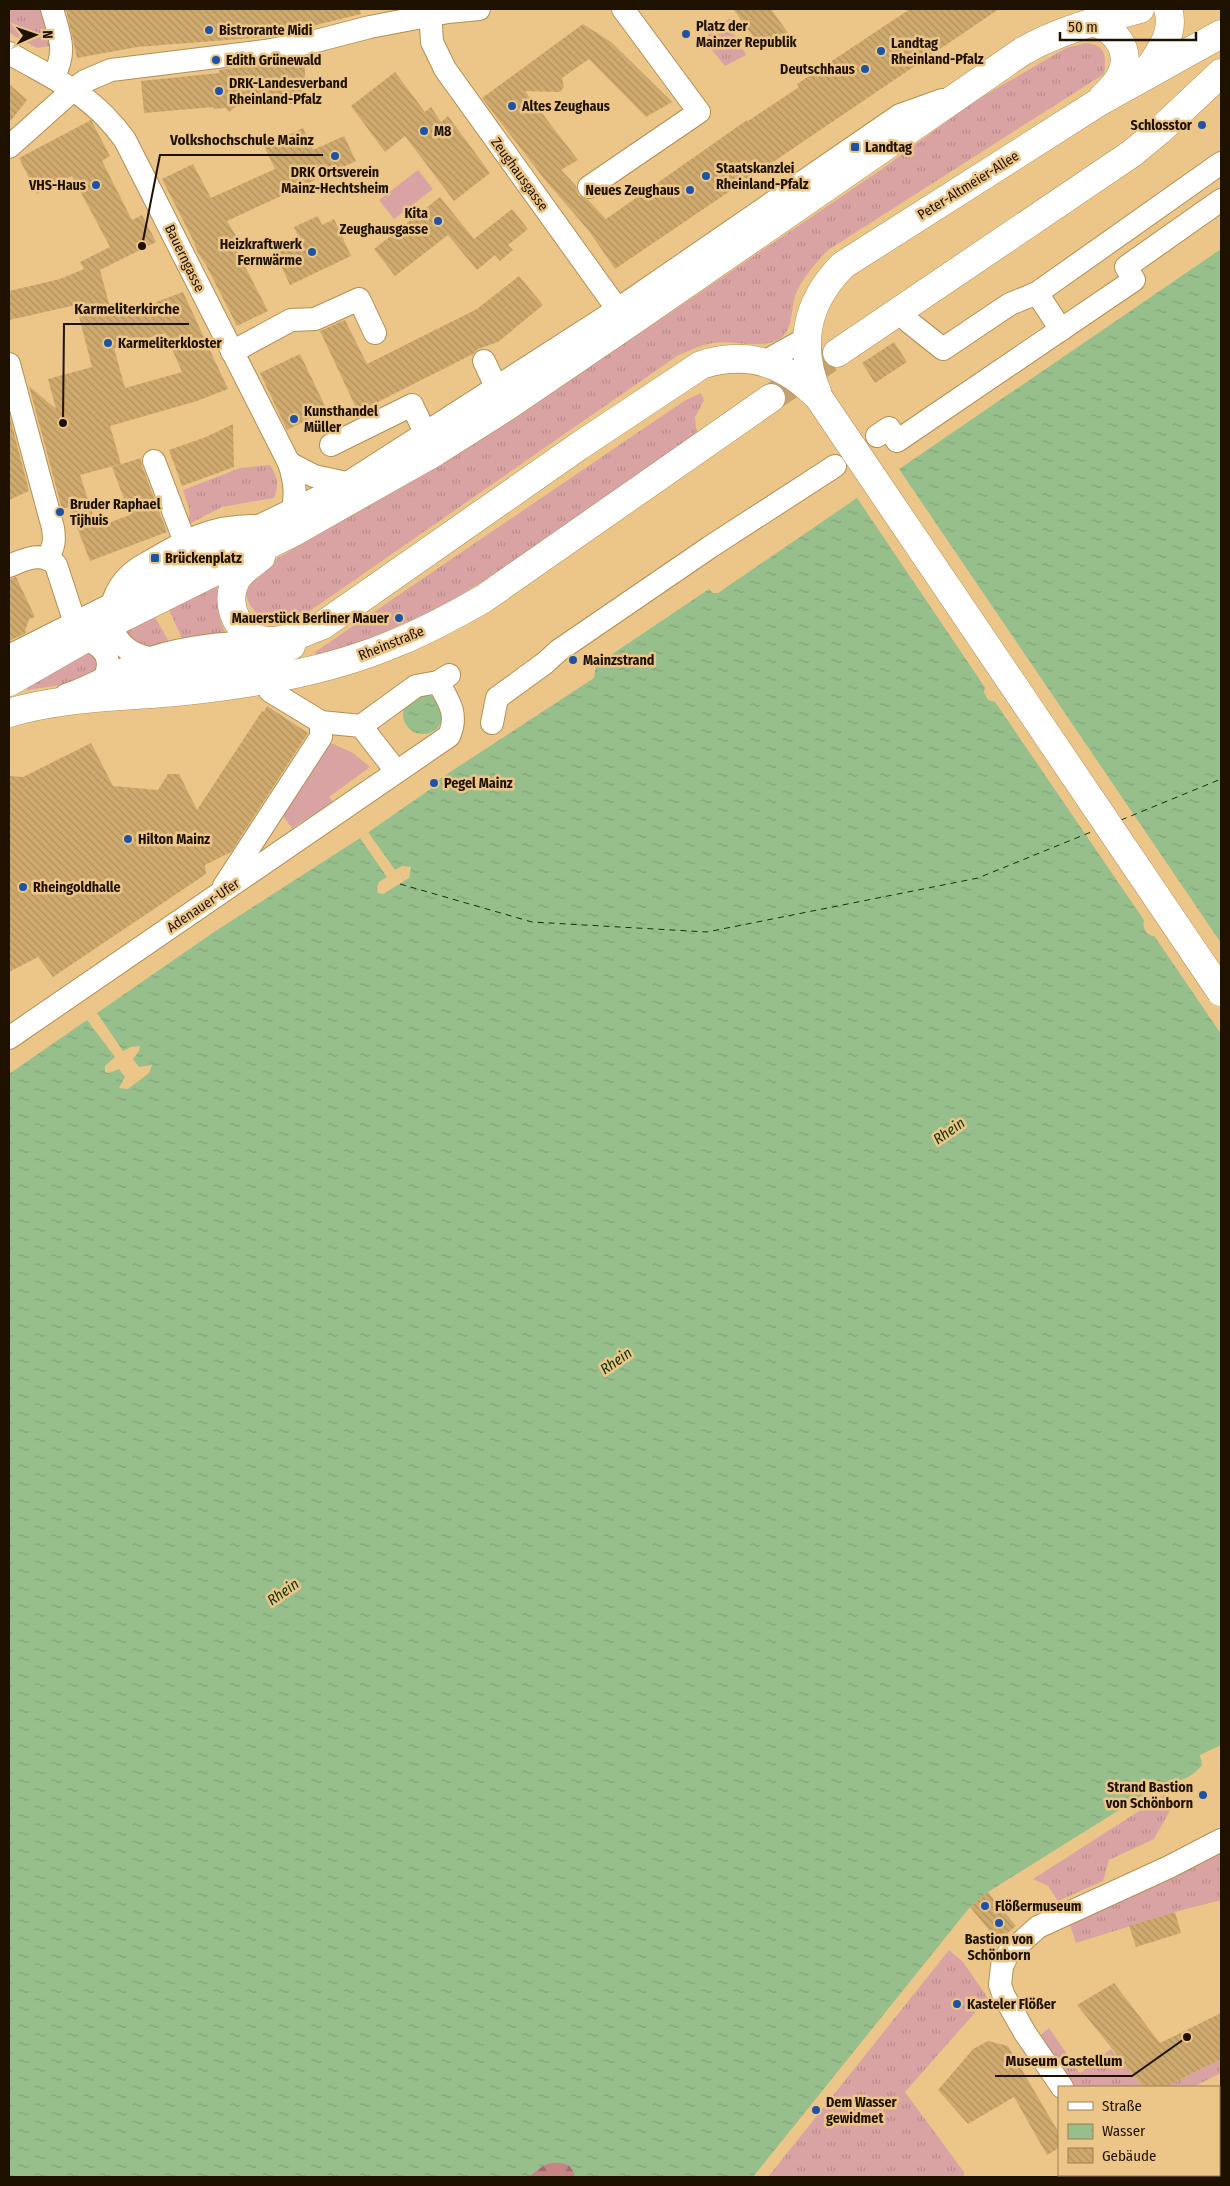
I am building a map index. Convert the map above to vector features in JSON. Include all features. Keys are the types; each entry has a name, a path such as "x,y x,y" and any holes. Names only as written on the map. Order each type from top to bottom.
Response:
{"main road":[{"path":"1150,68 1166,42 1170,30 1168,9"},
{"path":"1039,42 1062,15"},
{"path":"9,682 79,631 281,527 380,484 430,443 962,94 1007,61 1039,42 1116,16 1132,17 1143,21 1150,28 1156,40 1150,68"},
{"path":"1099,102 1116,84 1122,74 1125,63 1124,52 1113,32 1104,26 1116,16"},
{"name":"Peter-Altmeier-Allee","path":"819,398 809,370 807,338 809,322 821,292 830,278 843,265 1150,68 1221,34"},
{"path":"837,353 1130,154 1160,131 1221,73"},
{"name":"Rheinstraße","path":"266,641 286,639 323,625 678,378 701,365 719,359 742,358 764,362 784,370 797,378 819,398"},
{"name":"Rheinstraße","path":"15,711 95,690 186,691 262,681 338,663 398,642 453,616 483,599 707,440 771,398"},
{"path":"819,398 1221,992"},
{"path":"266,641 249,634 237,622 231,605 233,587 242,572 281,527"},
{"path":"95,690 157,672 246,660 272,654 294,645 323,625"}],"street":[{"path":"52,9 62,51 60,66 53,77"},
{"path":"9,147 85,80 111,70 265,51 308,43 365,18 479,9"},
{"path":"589,188 699,112 623,9"},
{"name":"Zeughausgasse","path":"429,12 432,42 445,69 623,317"},
{"name":"Bauerngasse","path":"9,53 74,89 113,124 125,140 289,463 296,493 281,527"},
{"path":"909,322 943,349 1010,304 1036,293 1221,163"},
{"path":"877,436 889,428 897,441 1134,280 1126,268 1221,200"},
{"path":"1036,293 1061,330"},
{"path":"232,352 291,320 315,319 359,298 375,333"},
{"path":"764,362 807,338"},
{"path":"484,361 501,397"},
{"path":"9,364 53,528 55,540 47,558"},
{"path":"111,614 119,586 128,576 185,542 214,529 281,527 346,484 430,443 412,405 331,445"},
{"path":"154,461 185,542"},
{"path":"289,463 314,476 346,484 380,484"},
{"path":"492,724 497,698 545,663 558,651 640,608 710,546 835,466"},
{"path":"9,566 34,558 47,558 52,561 58,570 79,631 98,644 106,654 108,666 95,690"},
{"name":"Rheinstraße","path":"111,614 117,637 127,650 138,656 150,658 238,642 266,641"},
{"path":"9,656 79,631"},
{"name":"Rheinstraße","path":"95,690 150,658"},
{"name":"Adenauer-Ufer","path":"9,1038 449,736 453,727 453,710 444,678 416,686 361,726"},
{"path":"270,691 321,729 361,726 396,771"},
{"path":"219,894 321,729"},
{"path":"1061,2086 1025,2033 1004,1996 1000,1985 1002,1966 1008,1954 1038,1927 1169,1867 1221,1840"}],"green space":[{"path":"9,9 44,9 51,46 37,48 9,33"},
{"path":"730,18 737,31 734,34 746,55 725,66 703,39"},
{"path":"1086,43 1098,46 1104,53 1104,74 828,250 801,283 795,296 789,327 783,336 776,341 759,344 713,343 677,356 296,619 281,623 266,620 249,603 246,596 248,581 259,569 464,449 636,336 882,169 975,101 1066,48"},
{"path":"418,170 433,189 394,219 379,200"},
{"path":"701,393 704,400 695,417 697,436 488,578 445,605 371,638 317,657 315,652 684,401"},
{"path":"270,465 277,481 274,498 222,507 187,525 190,512 183,490 240,468"},
{"path":"219,576 218,605 225,633 183,641 167,605"},
{"path":"152,612 168,640 168,646 152,647 140,644 131,638 122,625"},
{"path":"89,650 96,661 95,674 81,682 27,690 28,686 54,673 73,652"},
{"path":"331,743 353,753 370,767 329,797 333,802 292,828 283,816"},
{"path":"1164,1795 1170,1796 1173,1805 1154,1839 1109,1860 1103,1881 1058,1901 1048,1886 1033,1879"},
{"path":"1221,1852 1221,1900 1175,1912 1076,1943 1069,1922"},
{"path":"949,1950 963,1962 988,1998 905,2092 964,2172 964,2177 768,2177"},
{"path":"1049,2028 1080,2073 1111,2049 1142,2086 1073,2086 1039,2036"},
{"path":"1221,2059 1221,2073 1195,2086 1167,2086"},
{"path":"547,2162 560,2162 569,2165 574,2172 574,2177 528,2177"}],"water":[{"name":"Rhein","path":"1221,249 1221,1745 1200,1755 1202,1765 1194,1773 1181,1780 1164,1782 988,1892 970,1907 753,2177 574,2177 574,2172 569,2165 551,2163 542,2166 528,2177 9,2177 9,1074 214,932 433,789 440,784 438,780 594,678 596,665 709,589 713,593 718,593","holes":["1023,660 1028,662 1032,675 995,702 988,700 984,692 985,686","1183,894 1190,897 1194,908 1154,936 1147,933 1144,929 1144,921"]},
{"path":"427,694 434,697 440,703 443,714 442,722 434,731 427,734 419,734 412,731 404,722 403,710 406,703 415,695"}],"pier":[{"path":"897,466 1221,943 1221,1034 1153,934 1192,907 1190,900 1184,896 1146,923 993,699 1030,673 1028,666 1022,663 986,689 855,495"},
{"path":"368,832 395,870 402,866 411,867 409,878 383,894 378,893 377,887 379,882 387,877 360,838"},
{"path":"97,1013 123,1051 131,1047 140,1046 133,1059 139,1067 152,1065 149,1073 128,1089 119,1088 125,1077 119,1069 109,1073 105,1072 105,1066 115,1057 87,1020"}],"building":[{"path":"66,9 360,9 361,14 267,37 137,47 77,58"},
{"path":"733,9 771,9 788,33 764,51"},
{"path":"910,9 999,9 615,269 589,231 545,180 482,98 583,24 611,42 672,102 646,117 589,59 562,78 564,87 560,92 525,91 578,160 561,170 576,186 578,195 588,200 606,219 747,120 799,87 797,84"},
{"path":"277,62 305,62 305,104 265,104 235,107 229,112 226,108 214,109 213,107 144,113 141,81 219,73 219,70"},
{"path":"395,72 425,112 431,107 441,122 448,116 490,173 454,201 405,136 385,152 351,106"},
{"path":"9,84 27,100 9,123"},
{"path":"91,120 110,156 102,161 132,220 142,215 156,242 100,270 112,315 156,303 183,292 228,389 197,401 110,426 121,464 80,475 97,527 130,515 112,467 141,458 142,466 167,532 90,561 69,507 62,509 29,386 56,409 48,379 92,367 76,305 9,320 9,291 60,279 84,269 80,262 110,247 72,176 37,194 19,158","holes":["165,333 182,372 125,388 114,348"]},
{"path":"303,128 313,150 344,136 356,161 227,221 240,247 236,249 268,311 237,326 198,253 162,179 193,164 211,198 275,169 264,146"},
{"path":"440,197 474,239 512,209 528,229 508,245 513,250 500,261 495,255 477,270 448,235 395,276 374,249"},
{"name":"Heizkraftwerk Fernwärme","path":"318,216 322,225 334,219 351,256 290,285 273,248 298,236 294,227"},
{"path":"519,276 543,305 498,342 478,349 473,354 358,412 320,331 345,320 367,364 477,309"},
{"path":"894,342 907,362 875,383 862,363"},
{"path":"300,354 327,410 287,430 260,373"},
{"path":"9,414 29,491 9,500"},
{"path":"233,424 234,467 182,486 169,450 206,437"},
{"path":"16,577 35,617 29,619 26,633 9,641 9,579"},
{"name":"Hilton Mainz","path":"267,706 308,733 231,852 205,865 206,874 53,977 38,957 9,972 9,776 23,777 91,743 113,786 158,790 168,774 179,774 197,810"},
{"path":"988,1892 1016,1926 998,1941 970,1907"},
{"path":"1175,1912 1181,1933 1136,1947 1129,1926"},
{"path":"1114,1983 1160,2043 1221,2013 1221,2059 1167,2086 1142,2086 1077,2005"},
{"path":"988,2041 1008,2046 1058,2131 1058,2149 1047,2155 1014,2097 968,2124 938,2090 973,2049"}],"ferry route":[{"path":"1121,820 1221,779"},
{"path":"400,884 532,922 707,932 978,878 1096,830"}],"tunnel":[{"path":"771,398 837,353"}],"place":[{"name":"Bistrorante Midi","path":"209,30"},
{"name":"Platz der Mainzer Republik","path":"686,34"},
{"name":"Landtag Rheinland-Pfalz","path":"881,51"},
{"name":"Edith Grünewald","path":"216,60"},
{"name":"Deutschhaus","path":"865,69"},
{"name":"DRK-Landesverband Rheinland-Pfalz","path":"219,91"},
{"name":"Altes Zeughaus","path":"512,106"},
{"name":"Schlosstor","path":"1202,125"},
{"name":"M8","path":"424,131"},
{"name":"Landtag","path":"855,147"},
{"name":"DRK Ortsverein Mainz-Hechtsheim","path":"335,156"},
{"name":"Staatskanzlei Rheinland-Pfalz","path":"706,176"},
{"name":"VHS-Haus","path":"96,185"},
{"name":"Neues Zeughaus","path":"690,190"},
{"name":"Kita Zeughausgasse","path":"438,221"},
{"name":"Volkshochschule Mainz","path":"142,246"},
{"name":"Heizkraftwerk Fernwärme","path":"312,252"},
{"name":"Karmeliterkloster","path":"108,343"},
{"name":"Kunsthandel Müller","path":"294,419"},
{"name":"Karmeliterkirche","path":"63,423"},
{"name":"Bruder Raphael Tijhuis","path":"60,512"},
{"name":"Brückenplatz","path":"155,558"},
{"name":"Mauerstück Berliner Mauer","path":"399,618"},
{"name":"Mainzstrand","path":"573,660"},
{"name":"Pegel Mainz","path":"434,783"},
{"name":"Hilton Mainz","path":"128,839"},
{"name":"Rheingoldhalle","path":"23,887"},
{"name":"Strand Bastion von Schönborn","path":"1203,1795"},
{"name":"Flößermuseum","path":"985,1906"},
{"name":"Bastion von Schönborn","path":"999,1923"},
{"name":"Kasteler Flößer","path":"957,2004"},
{"name":"Museum Castellum","path":"1187,2037"},
{"name":"Dem Wasser gewidmet","path":"816,2110"}]}
